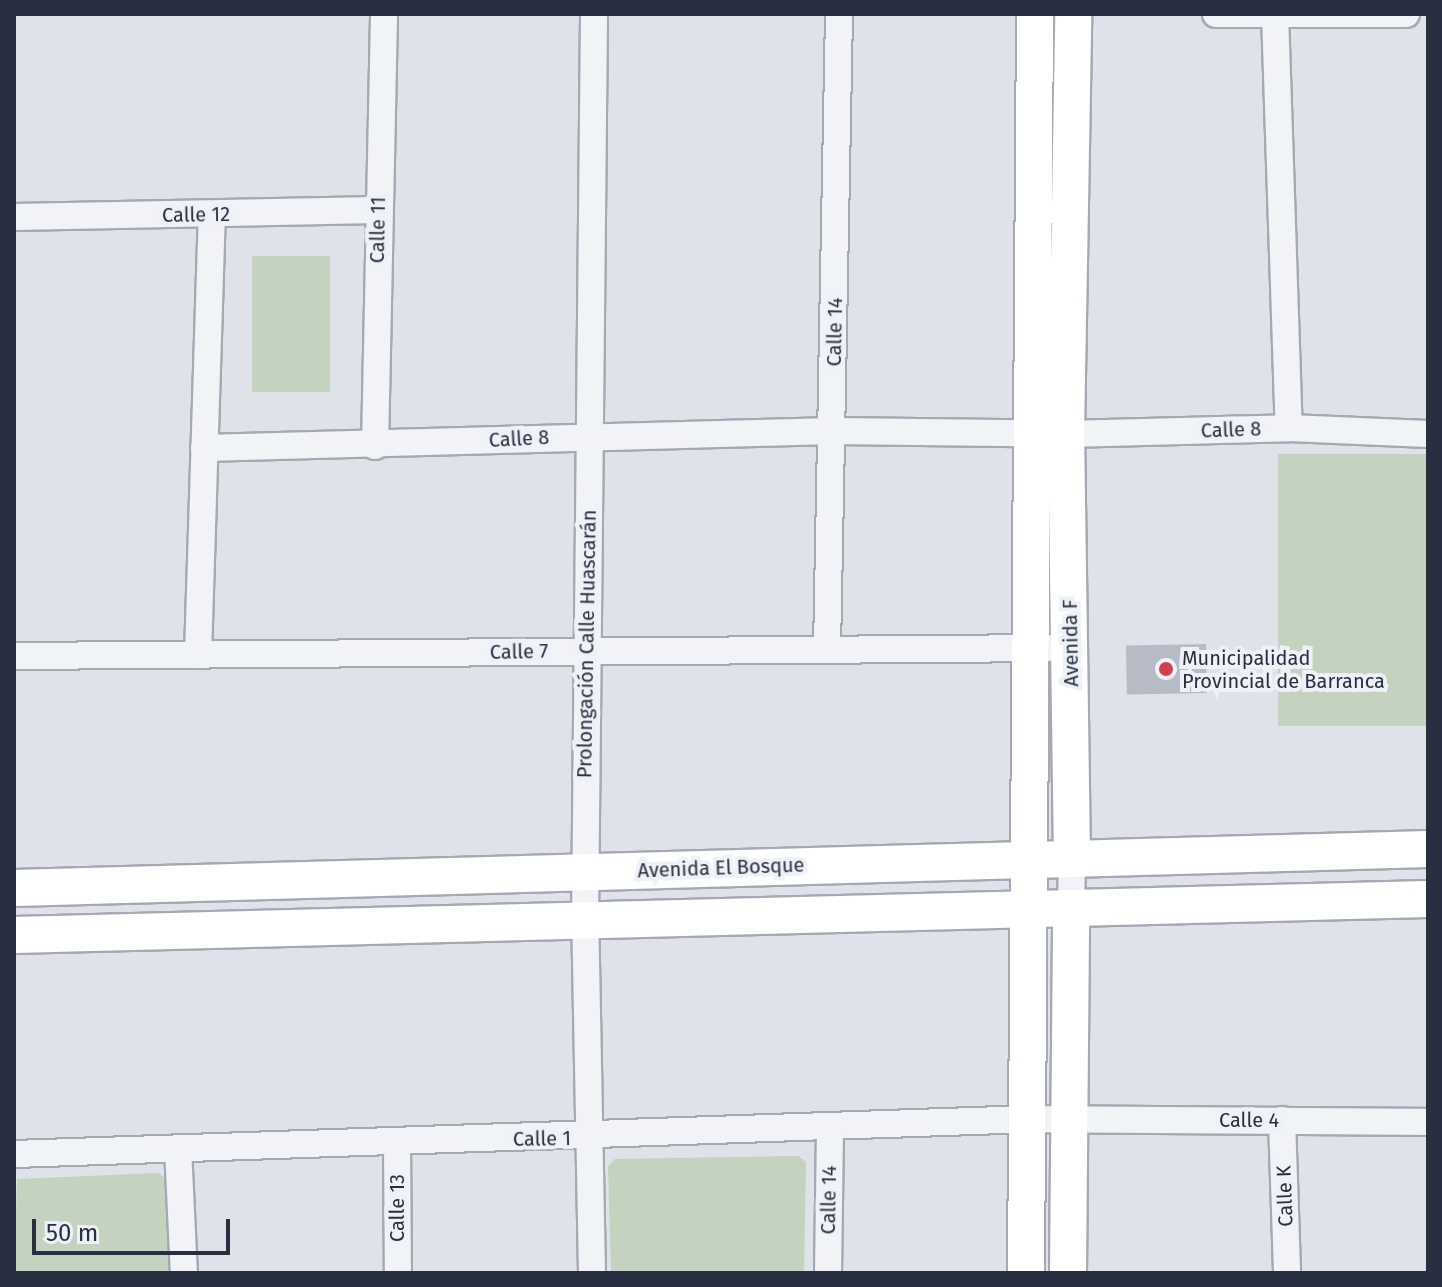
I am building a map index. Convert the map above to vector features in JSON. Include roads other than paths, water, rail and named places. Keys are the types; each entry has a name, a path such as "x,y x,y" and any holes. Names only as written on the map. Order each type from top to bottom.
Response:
{"street":[{"name":"Calle 11","path":"375,446 384,14"},
{"name":"Prolongación Calle Huascarán","path":"592,1273 585,872 594,14"},
{"name":"Calle 14","path":"827,650 834,431 839,14"},
{"name":"Avenida F","path":"1035,14 1050,434 1071,648 1068,1273"},
{"name":"Avenida F","path":"1026,1273 1032,648 1050,434 1073,14"},
{"path":"1216,14 1406,14"},
{"path":"1275,15 1289,428"},
{"name":"Calle 12","path":"14,217 378,210"},
{"path":"198,655 212,215"},
{"name":"Calle 8","path":"204,448 375,446 590,436 834,431 1050,434 1289,428 1428,434"},
{"name":"Calle 7","path":"14,656 1071,648"},
{"name":"Avenida El Bosque","path":"14,888 1428,849"},
{"path":"14,935 1428,899"},
{"name":"Calle 1","path":"14,1154 591,1138 1070,1119"},
{"name":"Calle 4","path":"1070,1119 1428,1122"},
{"name":"Calle K","path":"1282,1120 1287,1273"},
{"name":"Calle 14","path":"828,1273 830,1127"},
{"name":"Calle 13","path":"397,1142 398,1273"},
{"path":"178,1148 184,1273"}],"place":[{"name":"Municipalidad Provincial de Barranca","path":"1166,669"}]}
